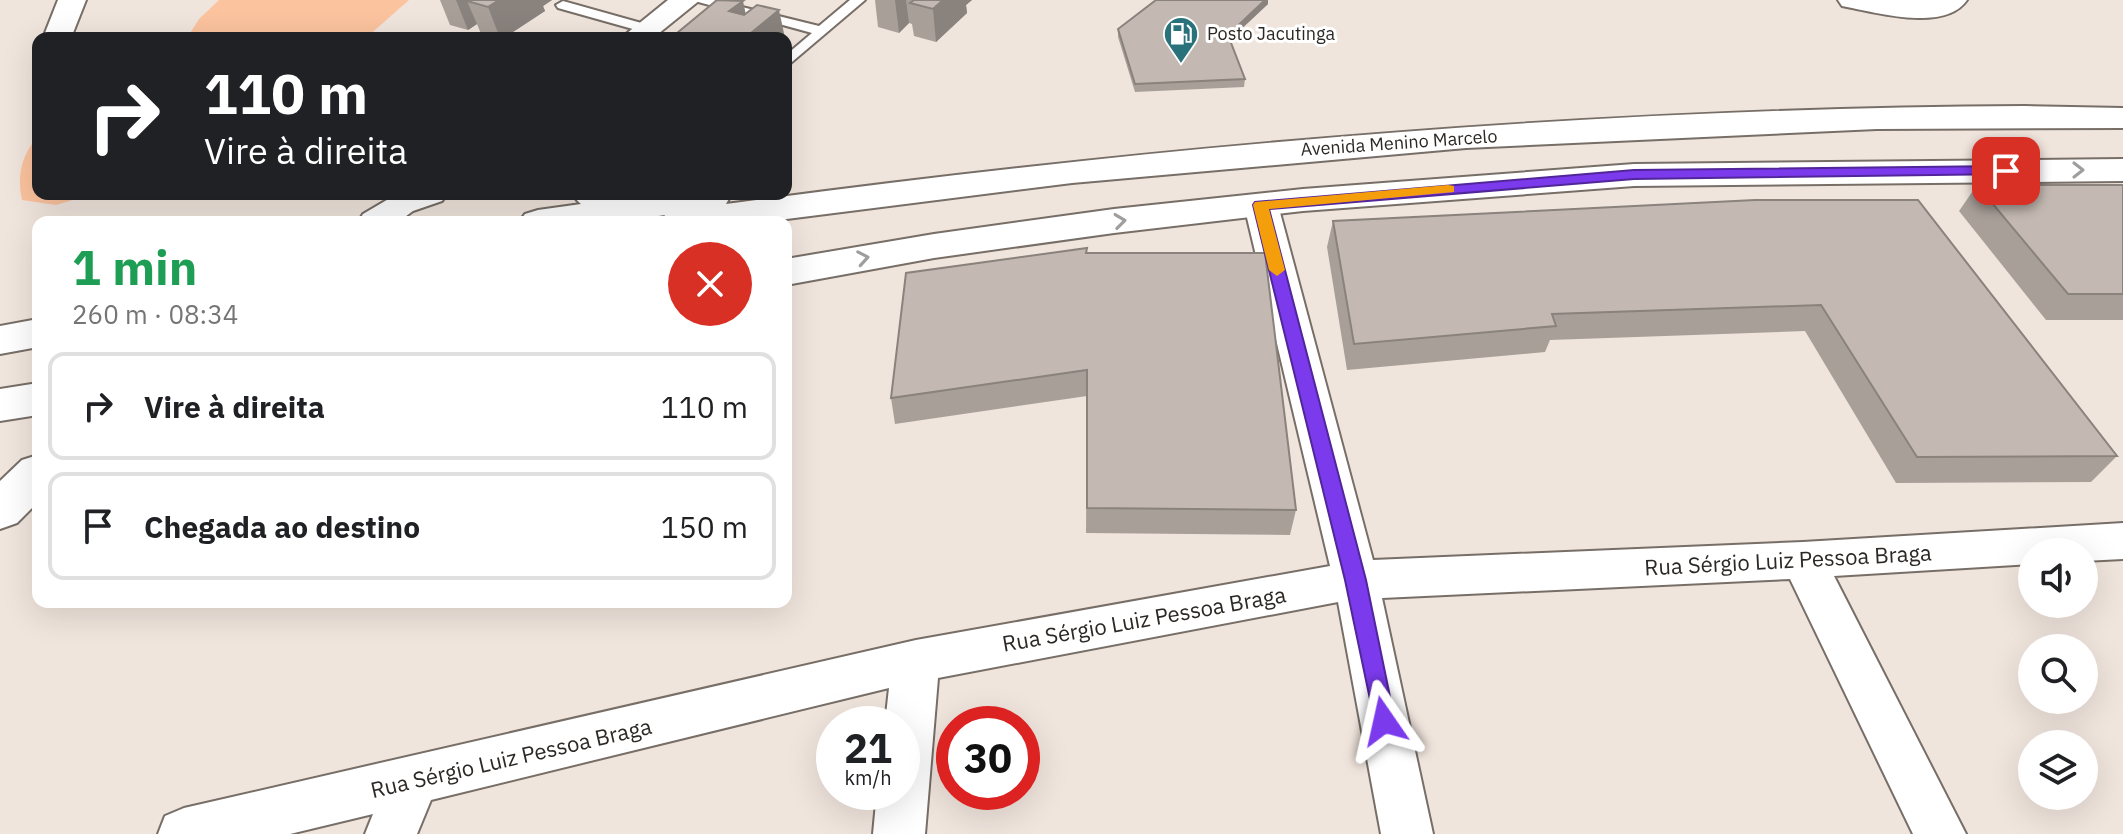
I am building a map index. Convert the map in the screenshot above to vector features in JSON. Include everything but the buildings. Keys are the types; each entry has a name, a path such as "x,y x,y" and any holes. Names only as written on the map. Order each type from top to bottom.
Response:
{"main road":[{"name":"Avenida Menino Marcelo","path":"792,186 1073,149 1494,113 1773,101 2123,99"},
{"name":"Avenida Menino Marcelo","path":"726,216 1160,161 1564,130 2003,115 2123,118"},
{"path":"792,271 934,246 1261,205 1634,175 2123,170"},
{"path":"557,216 602,202 635,200"},
{"path":"0,315 32,309"},
{"path":"0,340 32,334"},
{"path":"0,405 32,400"},
{"path":"0,510 32,479"}],"street":[{"path":"59,32 72,0"},
{"path":"644,32 686,0"},
{"path":"1852,0 1924,11 1953,0"},
{"path":"384,216 413,200"},
{"path":"1261,205 1356,580 1407,834"},
{"name":"Rua Sérgio Luiz Pessoa Braga","path":"184,834 916,661 1356,580 1803,560 2123,541"},
{"path":"1803,560 1940,834"},
{"path":"899,834 916,661"},
{"path":"391,834 412,782"}],"lane":[{"path":"698,0 822,31"},
{"path":"792,58 858,0"},
{"path":"563,5 636,32"}],"shaded area":[{"path":"219,0 409,0 373,32 191,32 199,19"},
{"path":"32,145 32,200 72,200 56,205 22,200 20,182"}],"slow traffic":[{"path":"1277,270 1261,205 1448,189"}],"place":[{"name":"Posto Jacutinga","path":"1181,65"}],"route":[{"path":"1384,721 1356,580 1261,205 1634,175 2006,171"}]}
